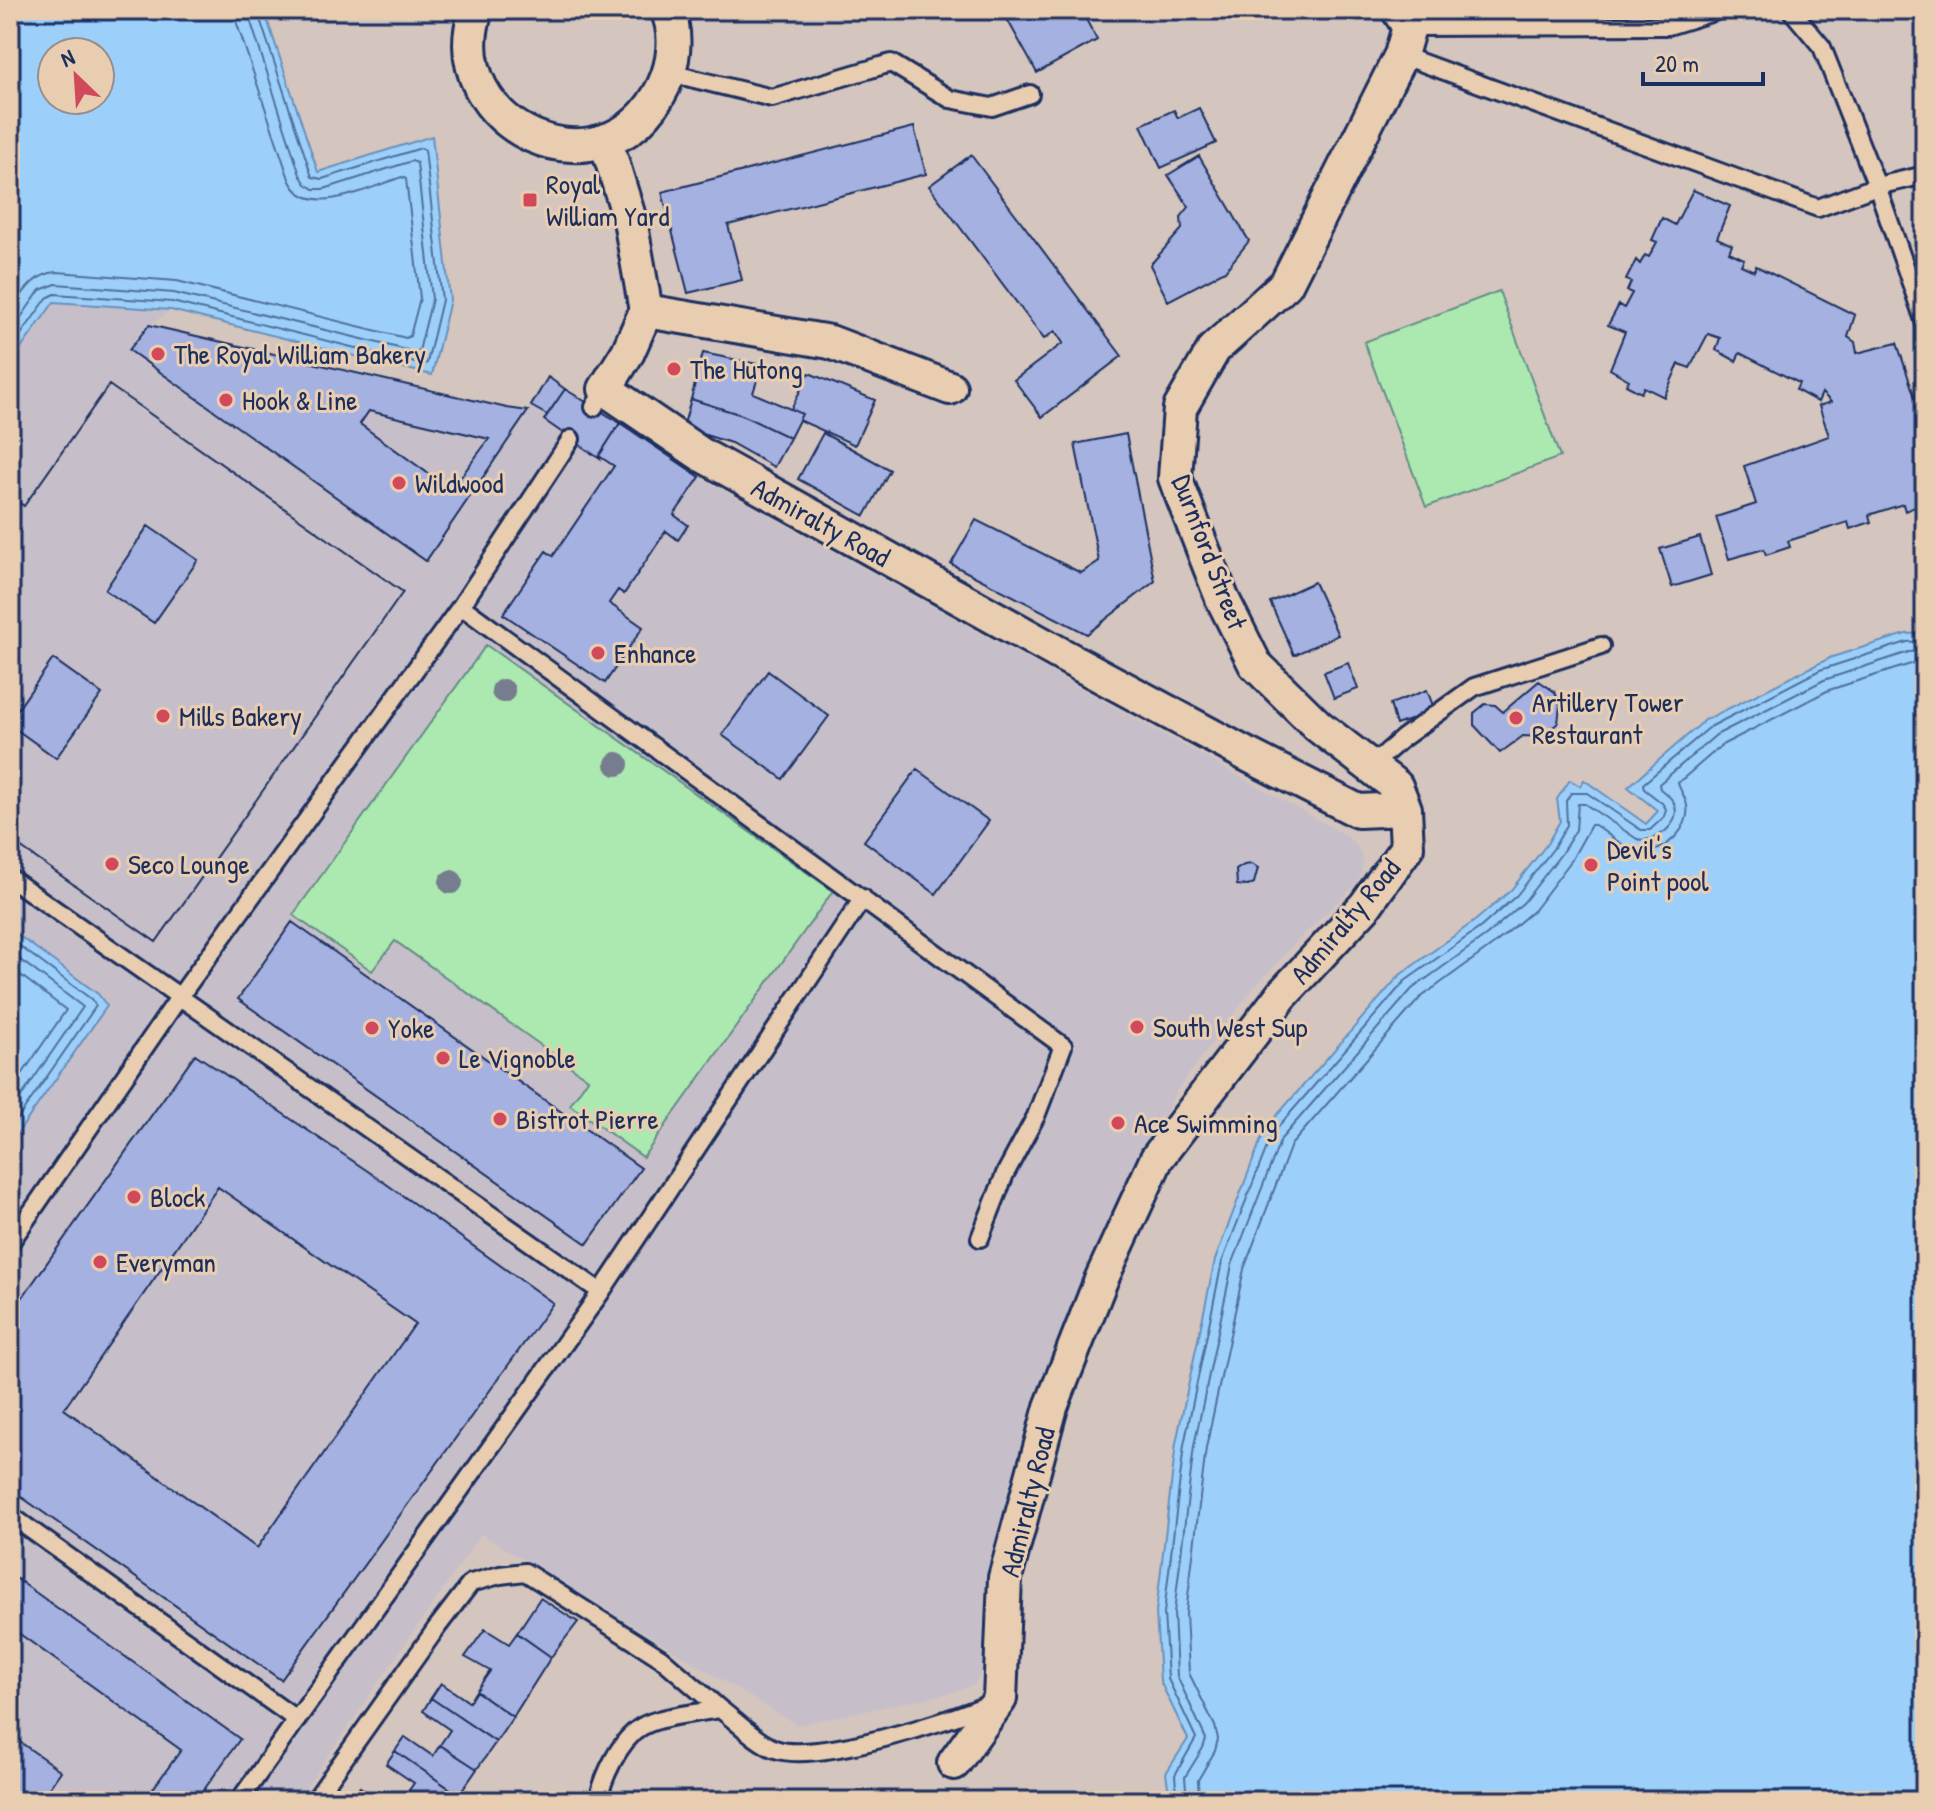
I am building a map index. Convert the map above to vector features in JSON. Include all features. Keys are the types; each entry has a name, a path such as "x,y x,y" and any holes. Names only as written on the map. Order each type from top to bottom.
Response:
{"street":[{"path":"476,10 472,20 470,56 475,77 492,108 534,138 560,145 606,142 631,126 656,101 670,73 674,38 667,10"},
{"name":"Durnford Street","path":"1403,31 1286,284 1214,349 1180,408 1175,478 1222,598 1255,664 1318,726 1396,786 1405,809"},
{"path":"606,142 630,220 646,311 830,342 950,388"},
{"name":"Admiralty Road","path":"646,311 628,352 599,398 1244,753 1358,811 1405,809 1407,847 1365,906 1282,995 1157,1158 1101,1280 1051,1407 1005,1578 1000,1699"},
{"path":"954,1763 1000,1699"}],"lane":[{"path":"1403,31 1668,26 1720,10"},
{"path":"1791,10 1822,47 1877,186 1925,323"},
{"path":"1403,31 1468,78 1818,208 1877,186 1925,175"},
{"path":"670,73 772,98 891,63 950,99 992,107 1030,94"},
{"path":"10,1243 180,996 461,606 571,439"},
{"path":"461,606 1063,1046 1036,1116 1005,1174 980,1238"},
{"path":"1372,765 1403,738 1474,687 1601,646"},
{"path":"10,878 601,1292"},
{"path":"239,1801 601,1292 863,898"},
{"path":"10,1515 297,1720"},
{"path":"314,1801 471,1583 500,1575 525,1572 661,1658 773,1749 790,1752 834,1748 910,1732 952,1720 1000,1699"},
{"path":"598,1801 608,1769 642,1726 720,1709"}],"shaded area":[{"path":"54,302 171,310 150,325 507,408 528,411 548,377 700,477 1347,836 1357,846 1363,858 1362,872 1354,886 1252,990 1177,1090 1119,1204 987,1667 975,1684 954,1692 797,1725 481,1534 297,1801 10,1801 10,1144 106,1006 98,994 10,929 10,364"}],"green space":[{"path":"1499,291 1560,457 1426,507 1364,342"},
{"path":"486,645 833,891 643,1157 570,1105 588,1079 395,941 372,971 293,915"}],"water":[{"path":"10,10 264,10 318,172 432,136 450,300 432,375 171,310 54,302 10,364"},
{"path":"1925,633 1925,1801 1170,1801 1166,1773 1188,1739 1160,1681 1156,1612 1176,1443 1215,1260 1265,1129 1400,975 1476,920 1511,890 1547,844 1560,821 1557,799 1570,780 1580,786 1584,780 1646,824 1658,811 1628,787 1705,720 1832,657 1906,634"},
{"path":"10,929 98,994 107,1006 10,1144"}],"building":[{"path":"1002,10 1081,10 1097,40 1037,73"},
{"path":"1199,108 1216,143 1161,168 1141,125 1174,110 1178,118"},
{"path":"914,127 926,174 728,225 742,280 688,293 662,192"},
{"path":"971,155 1122,356 1042,417 1014,380 1063,343 1055,331 1044,339 929,186"},
{"path":"1199,156 1249,241 1225,271 1168,301 1150,265 1182,229 1181,217 1189,207 1168,175"},
{"path":"1693,190 1730,206 1717,238 1732,245 1729,252 1744,259 1741,265 1754,271 1756,266 1855,315 1848,337 1855,342 1857,353 1897,343 1925,428 1925,490 1922,491 1925,503 1905,511 1903,504 1869,515 1871,522 1850,529 1848,522 1788,541 1790,547 1766,555 1764,549 1729,559 1716,517 1756,504 1744,466 1829,436 1819,406 1831,402 1822,393 1818,402 1796,390 1799,383 1740,353 1736,361 1716,350 1720,338 1708,334 1690,368 1679,364 1664,397 1644,387 1641,393 1626,385 1629,380 1610,369 1625,332 1608,325 1619,305 1624,308 1632,293 1627,291 1631,282 1626,280 1636,260 1640,264 1645,255 1649,257 1657,242 1652,240 1662,218 1675,225"},
{"path":"1925,224 1925,266 1917,243"},
{"path":"149,325 528,411 426,561 129,350","holes":["369,411 489,439 451,490 360,424"]},
{"path":"703,353 762,365 753,393 802,414 790,438 742,415 691,399"},
{"path":"809,373 875,400 855,445 799,420 802,414 791,409"},
{"path":"548,377 565,389 547,415 531,406"},
{"name":"Mills Bakery","path":"109,385 403,592 156,942 10,840 10,725 56,758 102,694 53,659 10,720 10,496 24,506","holes":["148,526 198,560 154,623 105,590"]},
{"name":"Mills Bakery","path":"109,385 403,592 156,942 10,840 10,496 24,506"},
{"path":"565,389 620,423 600,459 544,420"},
{"path":"691,399 742,415 790,438 774,467 731,443 683,428"},
{"path":"620,423 700,477 674,515 688,525 678,540 666,531 624,594 618,590 609,603 643,627 605,683 503,614 546,551 553,556 614,466 599,456"},
{"path":"823,433 890,470 865,516 798,479"},
{"path":"1126,434 1155,581 1087,634 951,564 976,520 1081,573 1099,561 1075,444"},
{"path":"1700,537 1711,575 1672,587 1660,549"},
{"path":"1314,582 1338,635 1294,655 1270,602"},
{"path":"1348,663 1358,689 1334,698 1324,672"},
{"path":"768,671 829,716 783,779 722,735"},
{"name":"Artillery Tower Restaurant","path":"1539,681 1555,692 1560,705 1558,723 1541,737 1523,736 1500,753 1474,725 1474,713 1485,704 1495,705 1503,712"},
{"path":"1427,690 1435,711 1396,725 1390,704"},
{"path":"917,769 989,821 936,894 864,841"},
{"path":"1252,864 1258,868 1254,883 1237,885 1236,870"},
{"path":"292,922 641,1168 587,1244 238,999"},
{"path":"195,1054 378,1178 553,1303 281,1680 10,1489 10,1315","holes":["218,1187 415,1324 257,1548 64,1409"]},
{"path":"10,1574 240,1739 196,1801 144,1801 181,1750 10,1627"},
{"path":"540,1598 578,1622 551,1657 517,1633"},
{"path":"485,1629 509,1644 517,1633 551,1657 513,1717 476,1691 490,1671 465,1657"},
{"path":"441,1683 469,1702 476,1691 513,1717 496,1742 431,1698"},
{"path":"431,1698 496,1742 477,1769 440,1745 450,1730 423,1711"},
{"path":"10,1735 61,1771 40,1801 10,1801"},
{"path":"405,1737 433,1756 440,1745 477,1769 459,1795 395,1751"},
{"path":"395,1751 459,1795 455,1801 403,1799 414,1783 386,1764"},
{"path":"360,1787 380,1801 350,1801"}],"place":[{"name":"Royal William Yard","path":"530,200"},
{"name":"The Royal William Bakery","path":"158,354"},
{"name":"The Hutong","path":"674,369"},
{"name":"Hook & Line","path":"226,400"},
{"name":"Wildwood","path":"399,483"},
{"name":"Enhance","path":"598,653"},
{"name":"Mills Bakery","path":"163,716"},
{"name":"Artillery Tower Restaurant","path":"1516,718"},
{"name":"Seco Lounge","path":"112,864"},
{"name":"Devil's Point pool","path":"1591,865"},
{"name":"South West Sup","path":"1137,1027"},
{"name":"Yoke","path":"372,1028"},
{"name":"Le Vignoble","path":"443,1058"},
{"name":"Bistrot Pierre","path":"500,1119"},
{"name":"Ace Swimming","path":"1118,1123"},
{"name":"Block","path":"134,1197"},
{"name":"Everyman","path":"100,1262"}]}
